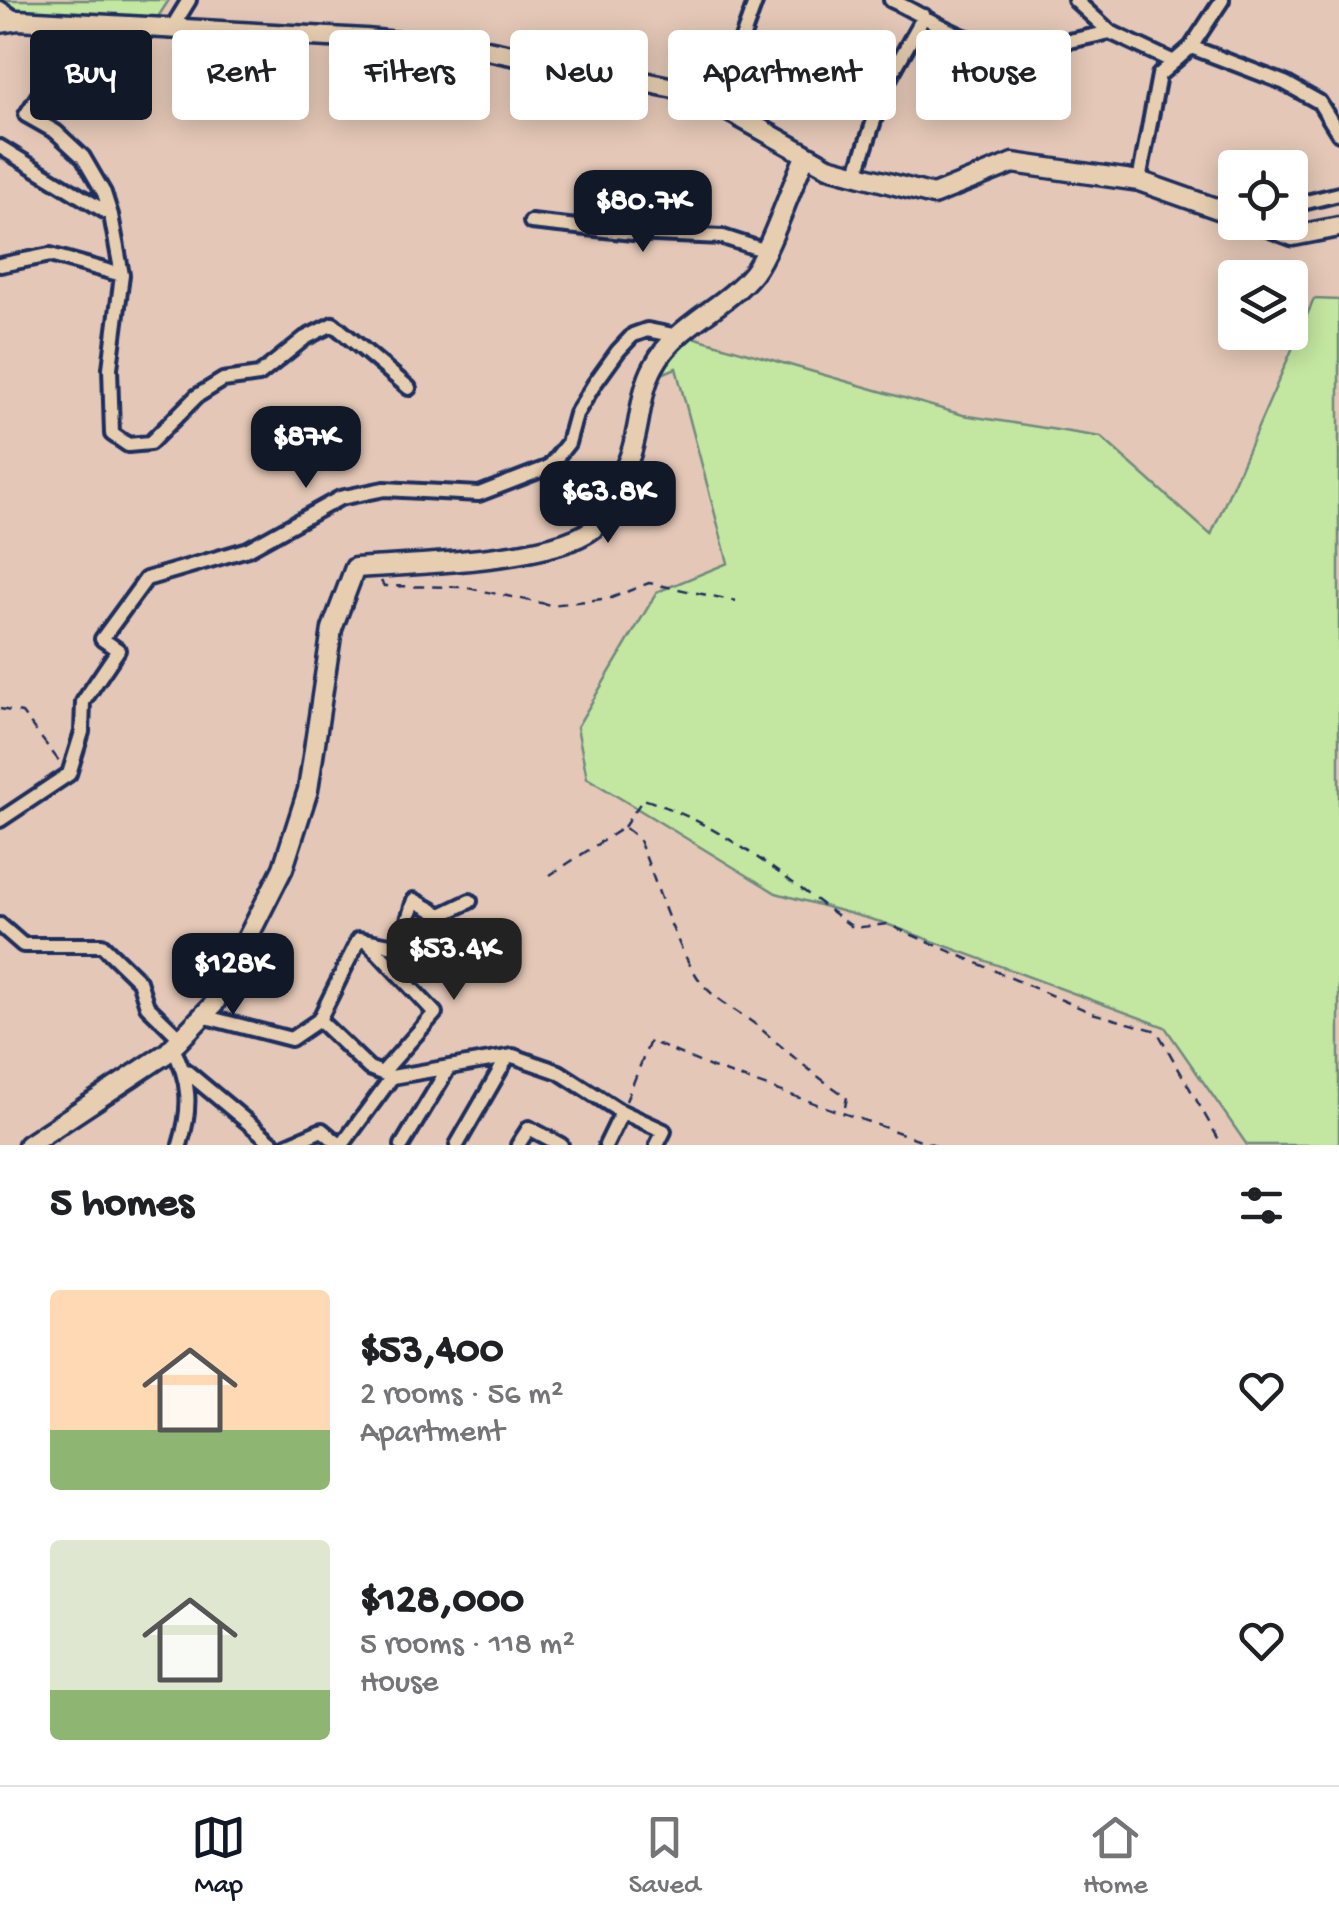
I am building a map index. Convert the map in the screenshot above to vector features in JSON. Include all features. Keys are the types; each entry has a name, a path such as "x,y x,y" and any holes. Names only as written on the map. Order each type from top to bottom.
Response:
{"street":[{"path":"170,31 189,0"},
{"path":"745,30 756,0"},
{"path":"890,0 962,36 1010,48 1065,43 1110,32"},
{"path":"1075,0 1110,32 1174,62"},
{"path":"1139,181 1158,75 1191,47 1222,0"},
{"path":"0,8 9,22 366,39 486,50 668,87"},
{"path":"856,175 886,84 924,16"},
{"path":"83,25 26,115 56,132 83,157 104,193 110,214 122,274 110,408 112,434 128,445 150,443 197,396 223,380 259,375 305,338 333,324 409,388"},
{"path":"1191,47 1302,92 1319,102 1339,134"},
{"path":"744,120 828,167 933,195 1012,163 1139,181 1218,209"},
{"path":"0,147 110,214"},
{"path":"28,1145 176,1043 214,1004 283,868 308,790 332,629 356,568 498,556 577,540 598,523 632,453 644,389 654,364 691,322 730,297 755,270 806,155"},
{"path":"1308,202 1339,194"},
{"path":"531,222 633,233 723,237 764,250"},
{"path":"1308,233 1339,227"},
{"path":"0,264 50,255 122,274"},
{"path":"0,820 70,774 82,732 83,702 118,650 102,639 146,579 248,549 340,498 384,490 480,494 549,467 568,442 576,414 618,351 634,335 648,330 678,336"},
{"path":"202,1016 291,1039 319,1020 360,939 400,946 414,900 441,915 470,901"},
{"path":"0,924 23,945 102,945 138,980 147,1006 176,1043 186,1071 189,1116 180,1145"},
{"path":"287,1145 322,1130 341,1145 387,1075 435,1013 367,940"},
{"path":"319,1020 369,1068 387,1075 507,1058 558,1072 622,1112 664,1131 657,1145"},
{"path":"457,1145 507,1058"},
{"path":"402,1145 449,1067"},
{"path":"186,1071 274,1145"},
{"path":"606,1145 622,1112"},
{"path":"518,1145 530,1128 561,1145"}],"path":[{"path":"374,567 384,586 463,587 551,605 612,598 650,583 736,600"},
{"path":"0,708 22,714 70,774"},
{"path":"550,875 624,827 643,799 678,810 760,858 854,928 887,924 1092,1013 1156,1031 1222,1145"},
{"path":"624,827 638,838 680,947 698,978 724,1006 759,1027 806,1070 847,1097 844,1112"},
{"path":"622,1112 650,1042 713,1068 935,1145"}],"green space":[{"path":"6,0 169,0 156,20 16,12"},
{"path":"1314,299 1339,300 1339,1145 1247,1145 1165,1027 881,922 776,893 587,778 577,727 657,592 728,563 676,368 657,376 682,334 963,415 1101,437 1211,535 1292,350 1308,350 1308,313"}]}
